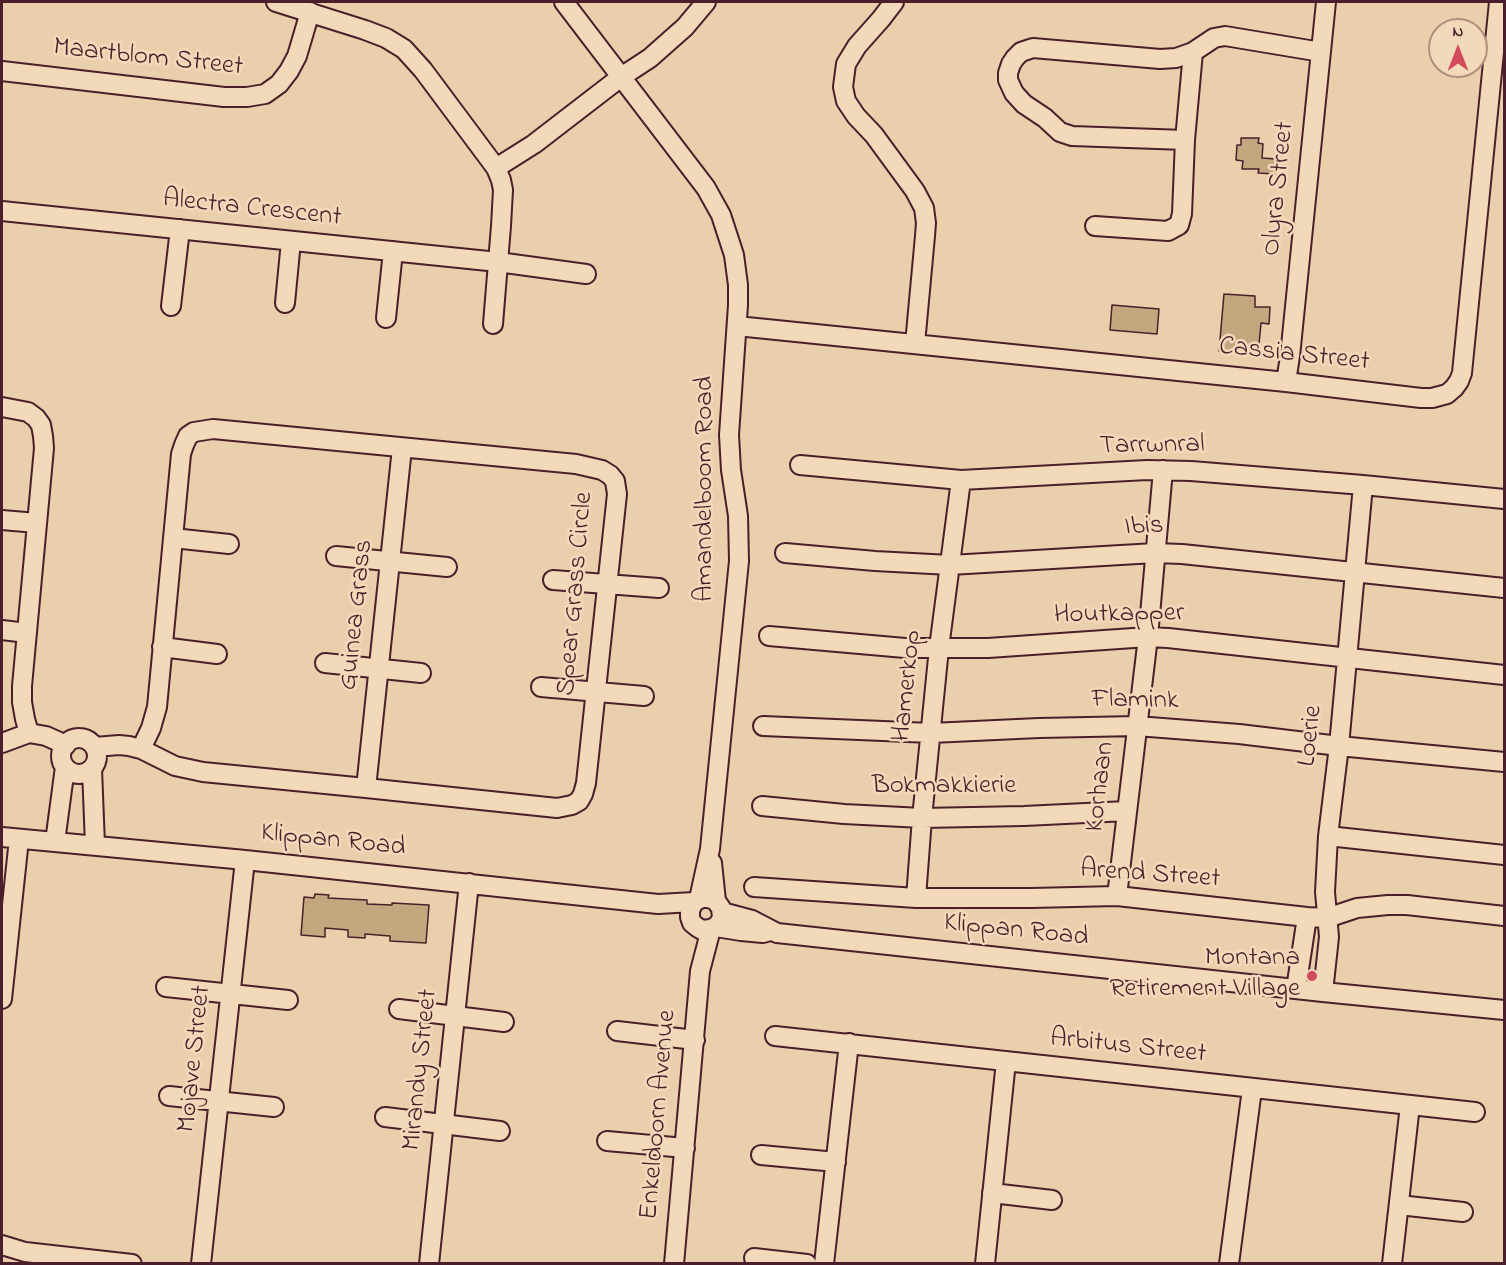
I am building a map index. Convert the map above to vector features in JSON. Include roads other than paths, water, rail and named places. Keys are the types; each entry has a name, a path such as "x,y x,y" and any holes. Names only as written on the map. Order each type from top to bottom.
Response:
{"street":[{"path":"276,2 365,30 404,48 496,168 503,190 493,324"},
{"name":"Amandelboom Road","path":"564,2 687,163 716,205 734,255 738,285 737,326 729,435 731,470 738,516 739,568 710,849 706,914"},
{"path":"496,168 534,144 621,77 650,58 685,27 706,2"},
{"path":"894,2 857,46 846,64 843,87 846,102 874,135 915,191 924,208 926,223 915,344"},
{"name":"Olyra Street","path":"1286,382 1326,2"},
{"name":"Cassia Street","path":"737,326 1286,382 1410,397 1432,398 1448,394 1460,381 1464,358 1499,2"},
{"name":"Maartblom Street","path":"2,71 224,97 265,94 279,84 289,72 297,56 310,12"},
{"path":"1185,140 1065,134 1054,128 1045,118 1017,97 1010,86 1009,70 1015,58 1021,52 1029,49 1160,59 1176,58 1193,52 1207,41 1225,36 1321,52"},
{"path":"1095,226 1168,231 1179,225 1193,52"},
{"name":"Alectra Crescent","path":"2,211 498,262 586,274"},
{"path":"171,306 180,229"},
{"path":"285,303 291,241"},
{"path":"386,318 393,251"},
{"path":"2,407 28,412 36,418 40,425 44,448 22,686 24,719 29,733"},
{"name":"Spear Grass Circle","path":"95,747 119,744 141,749 175,766 203,772 557,808 572,806 579,801 586,783 617,494 615,481 603,470 576,464 213,429 194,432 188,436 182,454 154,719 141,749"},
{"name":"Guinea Grass","path":"366,788 402,448"},
{"name":"Tarrwnral","path":"800,465 961,480 1163,470 1191,471 1504,499"},
{"name":"Korhaan","path":"1117,896 1148,637 1163,470"},
{"name":"Hamerkop","path":"916,898 939,648 961,480"},
{"name":"Loerie","path":"1323,992 1329,937 1325,892 1328,836 1348,658 1363,485"},
{"path":"2,520 37,524"},
{"path":"173,538 229,544"},
{"name":"Ibis","path":"785,553 950,565 1155,553 1504,588"},
{"path":"336,556 447,567"},
{"path":"553,580 659,588"},
{"path":"2,630 27,633"},
{"name":"Houtkapper","path":"769,636 905,648 988,648 1148,637 1168,638 1504,675"},
{"path":"162,647 217,654"},
{"path":"325,663 421,673"},
{"path":"541,687 644,696"},
{"name":"Flamink","path":"762,726 931,733 1137,726 1239,734 1504,762"},
{"path":"2,743 29,733 46,736 66,745"},
{"path":"92,769 81,774 69,771 65,767 61,756 62,750 70,741 81,738 95,747 97,758 92,769 95,845"},
{"path":"56,842 65,767"},
{"name":"Bokmakkierie","path":"762,806 844,814 922,818 1127,811"},
{"path":"1328,836 1504,855"},
{"path":"2,999 10,838"},
{"name":"Klippan Road","path":"10,838 245,860 658,904 706,914 752,920 777,933 1504,1010"},
{"name":"Mojave Street","path":"201,1263 245,860"},
{"name":"Mirandy Street","path":"429,1263 469,883"},
{"name":"Arend Street","path":"754,887 916,898 1117,896 1327,918 1357,908 1388,905 1418,906 1504,916"},
{"name":"Enkeldoorn Avenue","path":"674,1263 706,914"},
{"path":"1296,989 1307,917"},
{"path":"166,987 288,1000"},
{"path":"399,1009 504,1022"},
{"path":"617,1031 695,1040"},
{"name":"Arbitus Street","path":"776,1036 1476,1112"},
{"path":"824,1263 849,1043"},
{"path":"985,1263 1006,1061"},
{"path":"1229,1263 1252,1089"},
{"path":"169,1096 274,1107"},
{"path":"1392,1263 1410,1105"},
{"path":"385,1117 500,1131"},
{"path":"607,1141 685,1148"},
{"path":"761,1155 836,1162"},
{"path":"992,1193 1052,1200"},
{"path":"1399,1205 1463,1212"},
{"path":"2,1245 25,1252 132,1263"},
{"path":"754,1258 807,1263"}],"place":[{"name":"Montana Retirement Village","path":"1312,976"}]}
